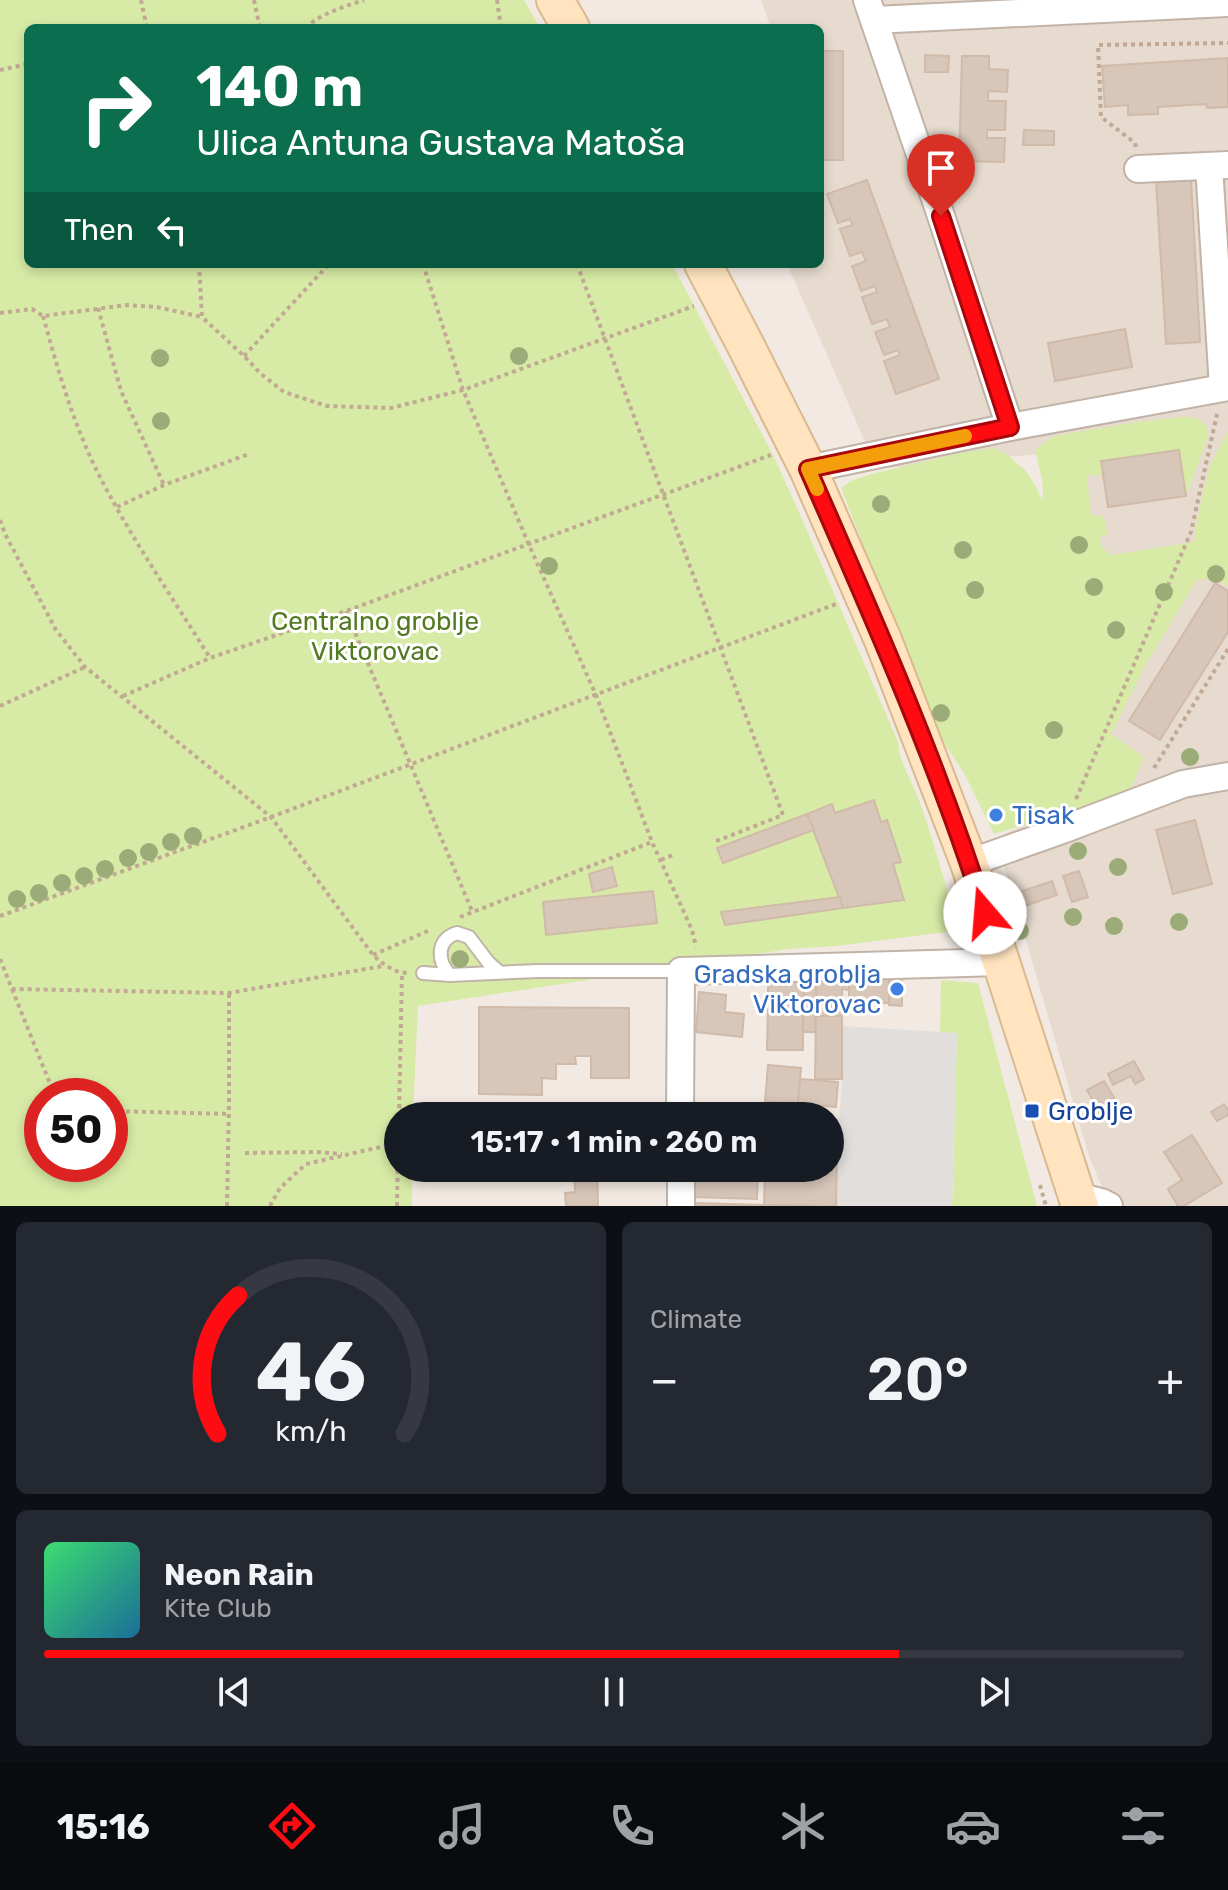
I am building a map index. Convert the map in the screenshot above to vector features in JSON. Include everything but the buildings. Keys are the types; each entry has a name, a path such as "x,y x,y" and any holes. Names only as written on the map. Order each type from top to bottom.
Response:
{"main road":[{"path":"555,0 569,24"},
{"path":"705,268 808,469 883,640 969,863 1001,962 1089,1203"}],"street":[{"path":"1010,427 871,10 1228,3"},
{"path":"808,469 1225,387 1219,165 1138,169"},
{"path":"969,863 1183,784 1228,776"},
{"path":"681,1102 691,970 1001,962"},
{"path":"681,1182 681,1206"}],"lane":[{"path":"450,975 442,964 440,951 446,939 457,933 469,937 499,972"},
{"path":"423,973 691,970"}],"path":[{"path":"141,0 146,24"},
{"path":"254,0 259,24"},
{"path":"310,24 333,11 364,0"},
{"path":"497,0 500,24"},
{"path":"1138,169 1135,143 1101,117 1098,45 1228,43"},
{"path":"0,70 24,65"},
{"path":"199,268 202,317"},
{"path":"244,356 325,268"},
{"path":"424,268 463,390 596,695 652,842 692,930 691,970"},
{"path":"578,268 783,815 714,842"},
{"path":"0,313 32,309 43,316 127,305 157,307 202,317 284,392 327,406 391,408 463,390 694,306"},
{"path":"98,308 121,391 164,485"},
{"path":"43,316 74,416 95,466 210,658"},
{"path":"1062,830 1191,532 1225,387"},
{"path":"117,507 164,485 249,454"},
{"path":"123,696 210,658 773,455"},
{"path":"0,520 56,630 85,667 271,817 373,955 385,966 402,973 423,973"},
{"path":"0,916 839,604"},
{"path":"346,611 472,911"},
{"path":"1131,804 1228,649"},
{"path":"0,706 85,667"},
{"path":"458,918 652,842"},
{"path":"661,860 673,855"},
{"path":"373,955 430,930"},
{"path":"0,959 48,1078"},
{"path":"12,989 229,993 385,966"},
{"path":"399,1102 402,973"},
{"path":"227,1206 229,993"},
{"path":"128,1111 229,1114"},
{"path":"270,1206 280,1188 306,1164 384,1148"},
{"path":"245,1153 347,1154"},
{"path":"397,1182 397,1206"}],"shaded area":[{"path":"761,0 1228,0 1228,1206 1110,1206 1089,1156 996,838 1055,811 1105,682 1040,454 877,469 789,268 824,268 824,24 770,24"},
{"path":"842,1026 957,1033 952,1206 836,1206 836,1182 844,1182"}],"green space":[{"name":"Centralno groblje Viktorovac","path":"0,0 524,0 538,24 24,24 24,268 674,268 773,455 898,742 906,771 925,816 961,930 789,949 418,1006 414,1102 384,1102 384,1182 412,1182 412,1206 0,1206"},
{"path":"1185,417 1198,420 1208,428 1207,439 1186,496 1179,450 1101,460 1103,476 1087,475 1091,515 1103,516 1108,534 1101,536 1100,542 1103,549 1112,555 1194,542 1210,465 1228,431 1228,586 1216,578 1197,580 1146,664 1111,734 1144,757 1130,791 994,834 964,773 942,740 841,488 871,474 994,448 1026,471 1042,500 1036,449 1052,437"},
{"path":"941,980 978,983 1037,1206 952,1206 957,1034 940,1032"}],"slow traffic":[{"path":"817,489 808,469 965,436"}],"place":[{"name":"Tisak","path":"996,815"},
{"name":"Gradska groblja Viktorovac","path":"897,989"},
{"name":"Groblje","path":"1032,1111"}],"route":[{"path":"941,216 1010,427 808,469 883,640 946,800 985,913"}]}
